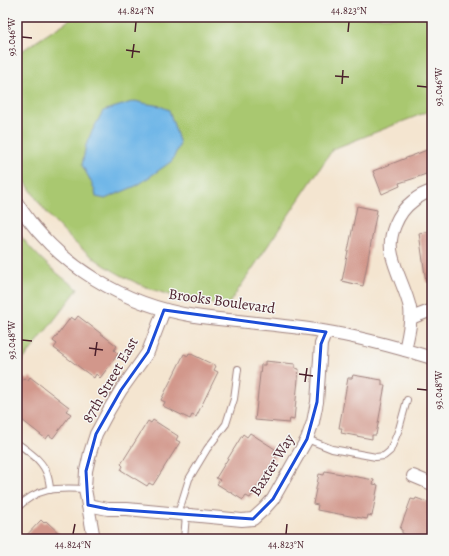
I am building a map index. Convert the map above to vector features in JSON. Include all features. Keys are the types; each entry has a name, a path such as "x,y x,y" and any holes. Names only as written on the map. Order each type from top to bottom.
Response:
{"street":[{"path":"405,350 411,318 408,300 391,254 391,240 394,226 406,207 419,196 432,191"},
{"name":"Brooks Boulevard","path":"17,203 29,221 44,238 75,265 98,281 121,294 148,305 164,310 195,316 326,332 366,340 432,358"},
{"name":"87th Street East","path":"94,539 86,489 86,471 90,453 96,434 109,410 121,390 148,352 164,310"},
{"path":"411,318 432,310"},
{"name":"Baxter Way","path":"88,505 108,509 127,509 242,520 253,519 273,499 307,439 313,422 321,344 326,332"},
{"path":"413,476 432,484"}],"lane":[{"path":"184,539 182,514 189,479 207,449 226,424 234,399 238,369"},
{"path":"307,439 332,450 376,457 384,456 390,452 399,429 407,400"},
{"path":"17,444 31,453 41,464 48,476 50,490"},
{"path":"17,508 34,494 60,488 86,489"}],"highlighted area":[{"path":"164,310 326,332 321,344 317,402 307,439 273,499 253,519 108,509 88,505 86,471 96,434 121,390 148,352"}],"green space":[{"path":"74,17 432,17 432,110 333,149 228,305 194,301 174,296 134,282 96,260 79,246 63,232 49,215 28,186 18,167 17,54"},
{"path":"17,231 30,248 45,263 78,289 17,368"}],"water":[{"path":"135,101 160,106 169,110 180,144 172,161 138,185 105,199 96,197 82,165 86,145 103,111"}],"building":[{"path":"432,148 432,169 428,170 429,173 399,183 400,186 382,194 373,171"},
{"path":"357,206 377,210 363,286 342,281"},
{"path":"432,231 432,282 426,282 419,233"},
{"path":"78,316 117,346 114,350 118,354 100,378 96,374 94,378 54,348 57,344 53,341 71,317 75,320"},
{"path":"189,353 216,366 214,370 218,372 196,417 192,415 190,419 163,406 165,402 161,400 184,354 188,356"},
{"path":"265,361 295,364 295,368 299,369 294,420 290,419 289,423 255,420 261,365 265,365"},
{"path":"353,375 382,380 382,385 385,385 376,435 372,435 372,439 341,433 342,428 339,428 348,378 352,378"},
{"path":"30,377 69,407 66,411 71,414 53,438 49,435 46,439 17,416 17,387 24,378 28,380"},
{"path":"153,420 178,436 176,440 180,442 153,485 149,483 147,486 121,470 123,466 121,464 148,421 151,423"},
{"path":"250,433 275,449 273,453 277,455 250,498 246,496 243,500 217,484 220,480 216,478 243,434 247,437"},
{"path":"325,471 374,480 373,484 378,485 372,516 368,515 367,519 317,510 318,505 313,504 319,474 324,475"},
{"path":"416,498 430,503 429,507 432,508 432,539 418,539 402,533 402,530 400,529 411,499 415,500"},
{"path":"41,520 44,523 46,521 65,539 23,539"}]}
